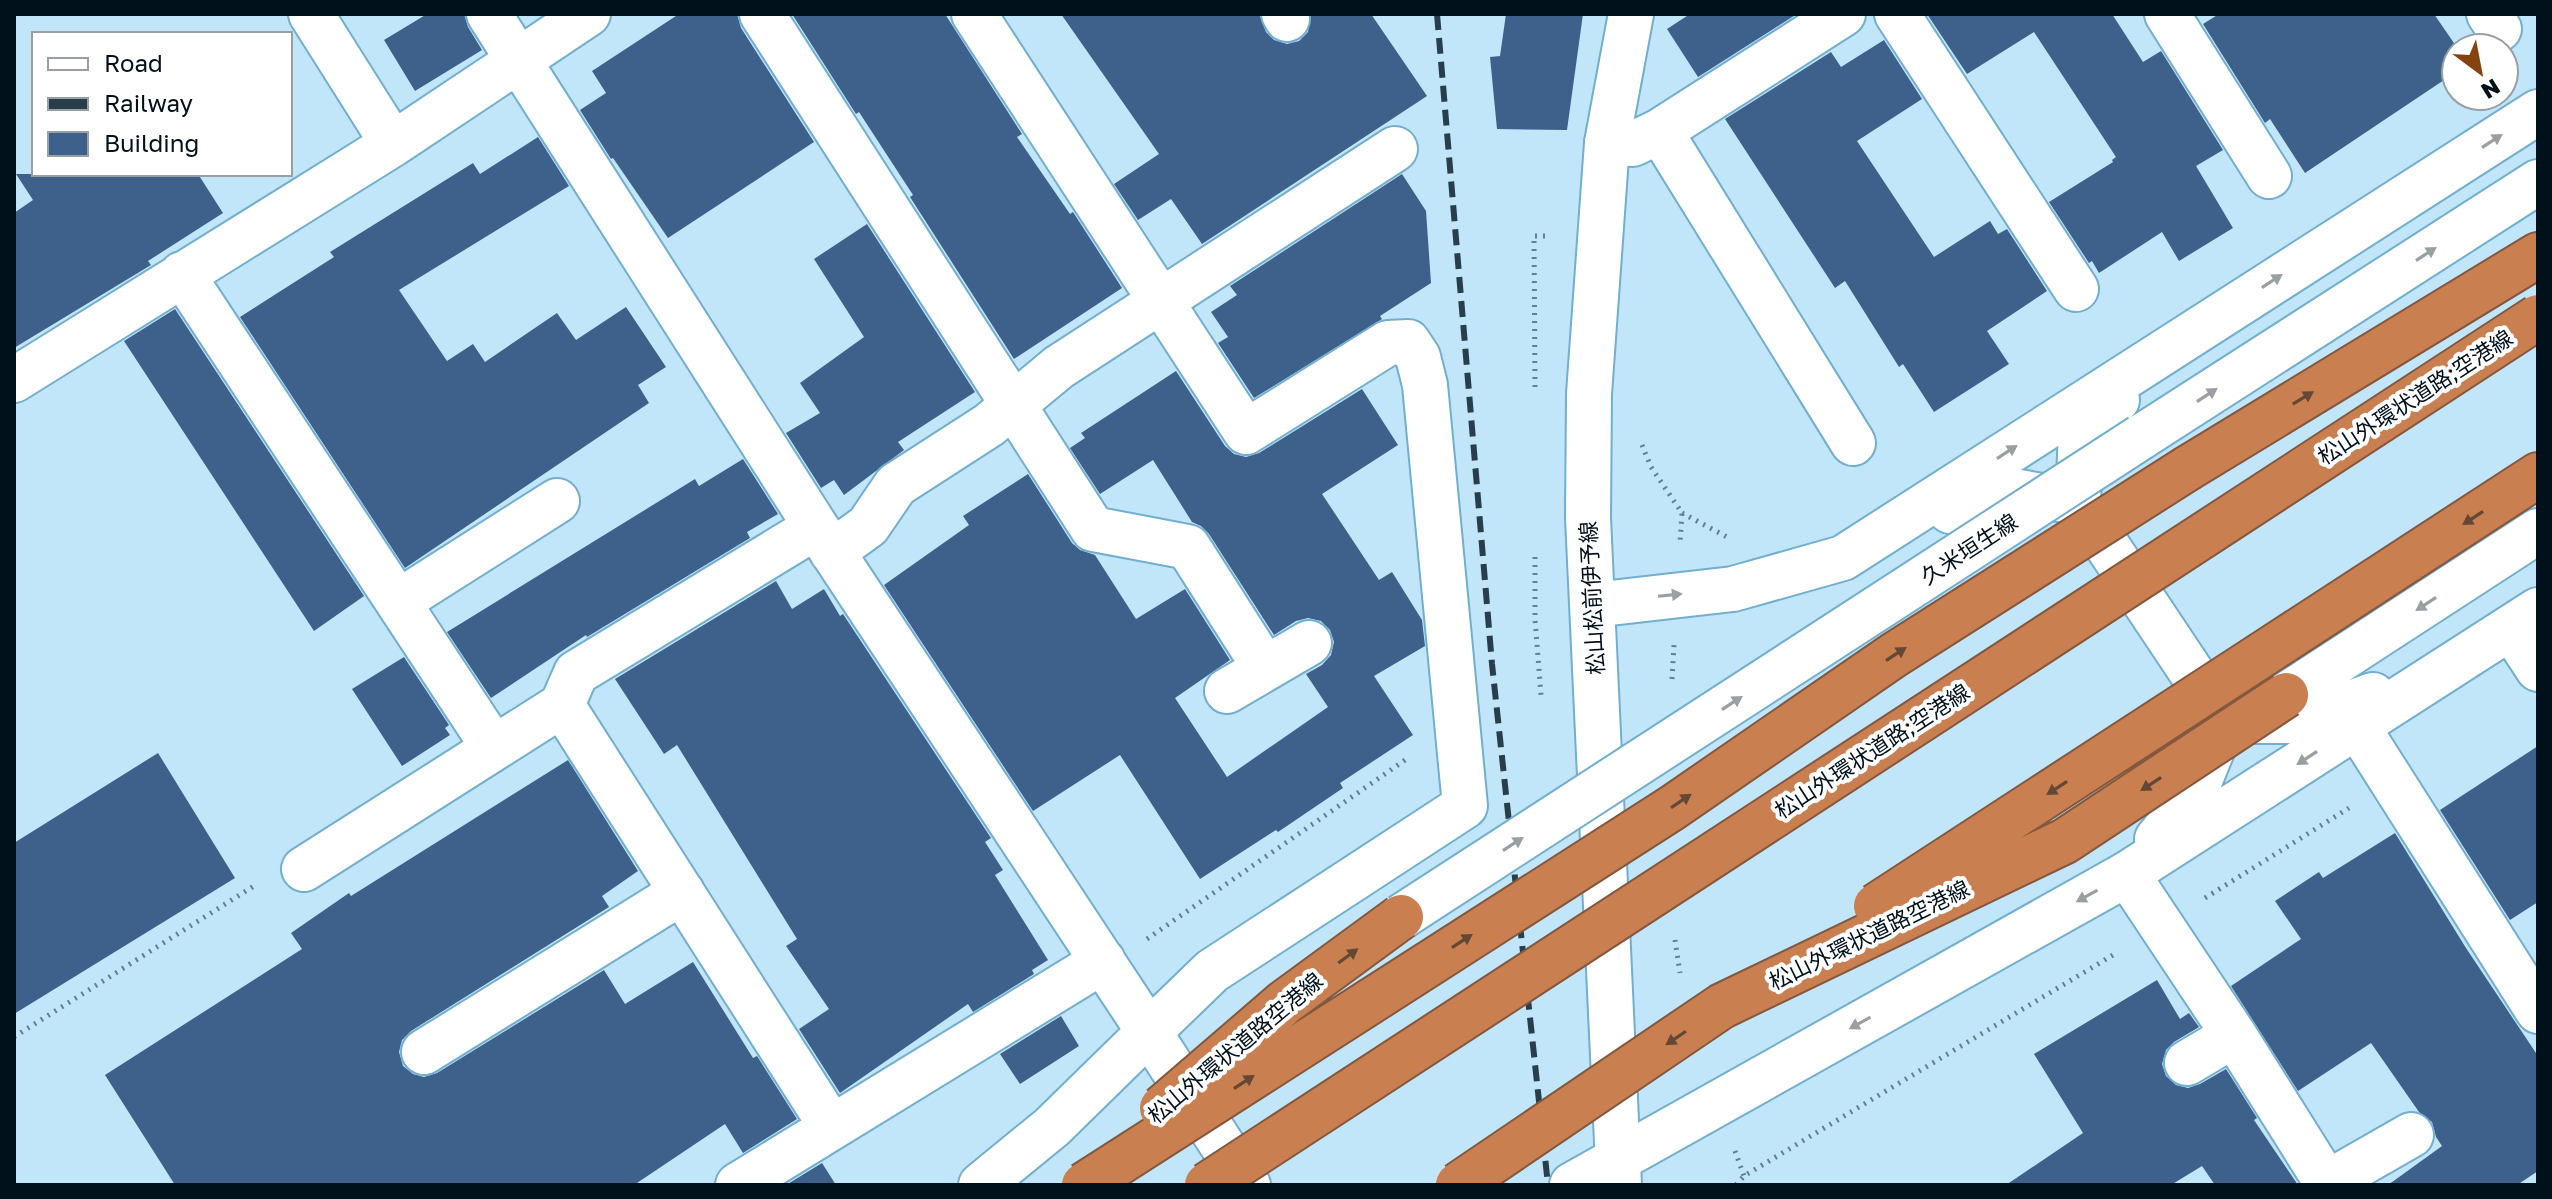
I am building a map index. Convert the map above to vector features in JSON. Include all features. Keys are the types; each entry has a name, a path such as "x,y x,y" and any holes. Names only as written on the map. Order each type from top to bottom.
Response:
{"highway":[{"path":"1084,1185 1672,808 1894,655 2188,468 2538,255"},
{"name":"松山外環状道路;空港線","path":"1207,1185 2538,317"},
{"path":"1722,1006 2538,475"},
{"name":"松山外環状道路空港線","path":"1458,1185 1722,1006 2065,841 2286,695"},
{"name":"松山外環状道路空港線","path":"1073,1185 1285,1002 1401,917"}],"street":[{"path":"311,14 393,144"},
{"path":"489,14 824,539 1248,1185"},
{"path":"14,380 393,144 588,14"},
{"path":"762,14 1093,529 1188,547 1265,668"},
{"path":"974,14 1246,432 1388,343 1408,342 1418,357 1425,385 1465,806 1212,971 1052,1127 981,1185"},
{"name":"松山松前伊予線","path":"1618,1172 1588,518 1589,394 1607,143 1631,14"},
{"path":"1607,143 1633,144 1660,131 1843,14"},
{"path":"1897,14 2076,289"},
{"path":"2167,14 2269,176"},
{"path":"1843,558 2538,112"},
{"path":"1660,131 1853,443"},
{"path":"304,869 562,705 576,673 824,539 868,526 896,485 989,425 1059,367 1395,149"},
{"name":"久米垣生線","path":"1401,917 2538,182"},
{"path":"182,274 494,748"},
{"path":"2219,315 2081,431 2078,502 2224,721"},
{"path":"1593,605 1733,589 1843,558 2002,489 2078,502"},
{"path":"398,602 557,501"},
{"path":"2286,695 2538,531"},
{"path":"1572,1185 1618,1172 1718,1101 2127,874 2524,619 2538,669"},
{"path":"1227,691 1309,643"},
{"path":"2224,721 2301,721 2441,670"},
{"path":"562,705 831,1126"},
{"path":"2127,874 2194,795 2224,721"},
{"path":"2357,726 2538,1011"},
{"path":"2127,874 2234,1035 2327,1184 2411,1135"},
{"path":"424,1052 682,892"},
{"path":"738,1185 831,1126 1105,964"},
{"path":"2187,1063 2234,1035"}],"path":[{"path":"1640,440 1651,467 1682,513 1672,689"},
{"path":"1105,964 1419,751"},
{"path":"14,1037 286,865 304,869"},
{"path":"1674,931 1680,974"},
{"path":"1718,1101 1744,1176"}],"building":[{"path":"427,14 464,14 482,50 415,91 384,40"},
{"path":"679,14 737,14 741,28 814,142 668,238 580,110 606,93 592,71"},
{"path":"792,14 945,14 1022,134 1017,137 1070,214 1073,212 1122,288 1014,359 910,197 913,195"},
{"path":"1061,14 1259,14 1266,32 1274,40 1287,44 1299,41 1308,32 1311,14 1371,14 1427,96 1202,244 1171,199 1138,220 1114,184 1159,154"},
{"path":"1506,14 1583,14 1567,130 1497,129 1490,57 1500,56"},
{"path":"1690,14 1797,14 1698,77 1667,29"},
{"path":"1927,14 2112,14 2143,62 2161,51 2223,150 2196,166 2233,228 2179,261 2162,232 2099,273 2092,261 2089,263 2049,202 2113,162 2116,157 2034,32 1967,74"},
{"path":"2219,14 2434,14 2446,32 2440,32 2440,83 2305,173 2270,119 2265,123 2203,24"},
{"path":"1884,40 1922,99 1857,141 1934,257 1990,221 1998,234 2007,229 2047,291 1987,331 2009,364 1934,412 1903,364 1899,367 1845,281 1835,288 1725,119 1831,52 1841,67"},
{"path":"538,137 569,186 399,290 447,361 473,344 485,362 557,313 576,340 626,307 666,367 638,385 649,403 405,568 240,317 334,257 330,252 473,163 480,174"},
{"path":"16,174 199,176 223,213 148,261 151,265 14,348 14,213 33,200"},
{"path":"1402,174 1426,211 1431,283 1380,316 1382,319 1254,398 1218,343 1228,337 1211,312 1237,295 1230,286"},
{"path":"867,224 975,392 898,442 904,450 844,495 834,480 821,488 786,433 820,413 800,383 864,337 814,259"},
{"path":"175,309 364,596 314,631 124,341"},
{"path":"1176,371 1225,446 1234,454 1246,457 1259,453 1362,389 1398,445 1322,494 1379,580 1392,572 1422,620 1425,646 1374,676 1413,735 1340,783 1343,788 1278,832 1276,830 1200,879 1120,755 1033,811 884,585 969,525 963,516 1028,474 1072,543 1080,550 1095,555 1136,619 1185,589 1230,660 1175,698 1227,777 1328,707 1306,674 1322,665 1331,655 1334,642 1330,630 1321,621 1308,618 1296,621 1274,635 1209,534 1192,522 1153,460 1100,494 1070,448 1085,438 1081,433"},
{"path":"743,459 778,514 747,532 750,538 586,635 491,698 447,632 695,479 699,486"},
{"path":"776,581 792,609 824,589 840,616 843,614 991,838 985,842 1003,870 995,875 1048,960 1032,970 1034,974 973,1012 968,1004 840,1093 799,1029 829,1009 786,946 797,939 677,745 664,754 615,679"},
{"path":"404,657 449,725 445,728 450,735 402,766 352,689"},
{"path":"2538,746 2538,902 2510,920 2440,810"},
{"path":"158,753 235,878 14,1014 14,843"},
{"path":"568,760 638,871 602,896 609,907 411,1031 402,1040 399,1052 403,1066 413,1074 424,1077 437,1073 604,970 625,1004 693,962 753,1058 757,1056 797,1119 743,1153 725,1124 634,1185 175,1185 105,1075 302,949 291,933 349,893 351,896"},
{"path":"2395,833 2538,1056 2538,1171 2517,1185 2388,1185 2442,1146 2432,1122 2419,1112 2371,1043 2298,1091 2231,986 2301,939 2275,901 2319,872 2323,878"},
{"path":"2157,980 2180,1019 2189,1013 2199,1027 2166,1050 2162,1064 2166,1076 2176,1085 2188,1088 2226,1069 2257,1118 2254,1120 2298,1185 2215,1185 2202,1166 2171,1185 2006,1185 2083,1133 2034,1054"},
{"path":"1061,1016 1079,1046 1020,1084 1000,1054"},
{"path":"822,1163 836,1185 786,1185"}],"railway":[{"path":"1437,14 1492,664 1548,1185"}]}
